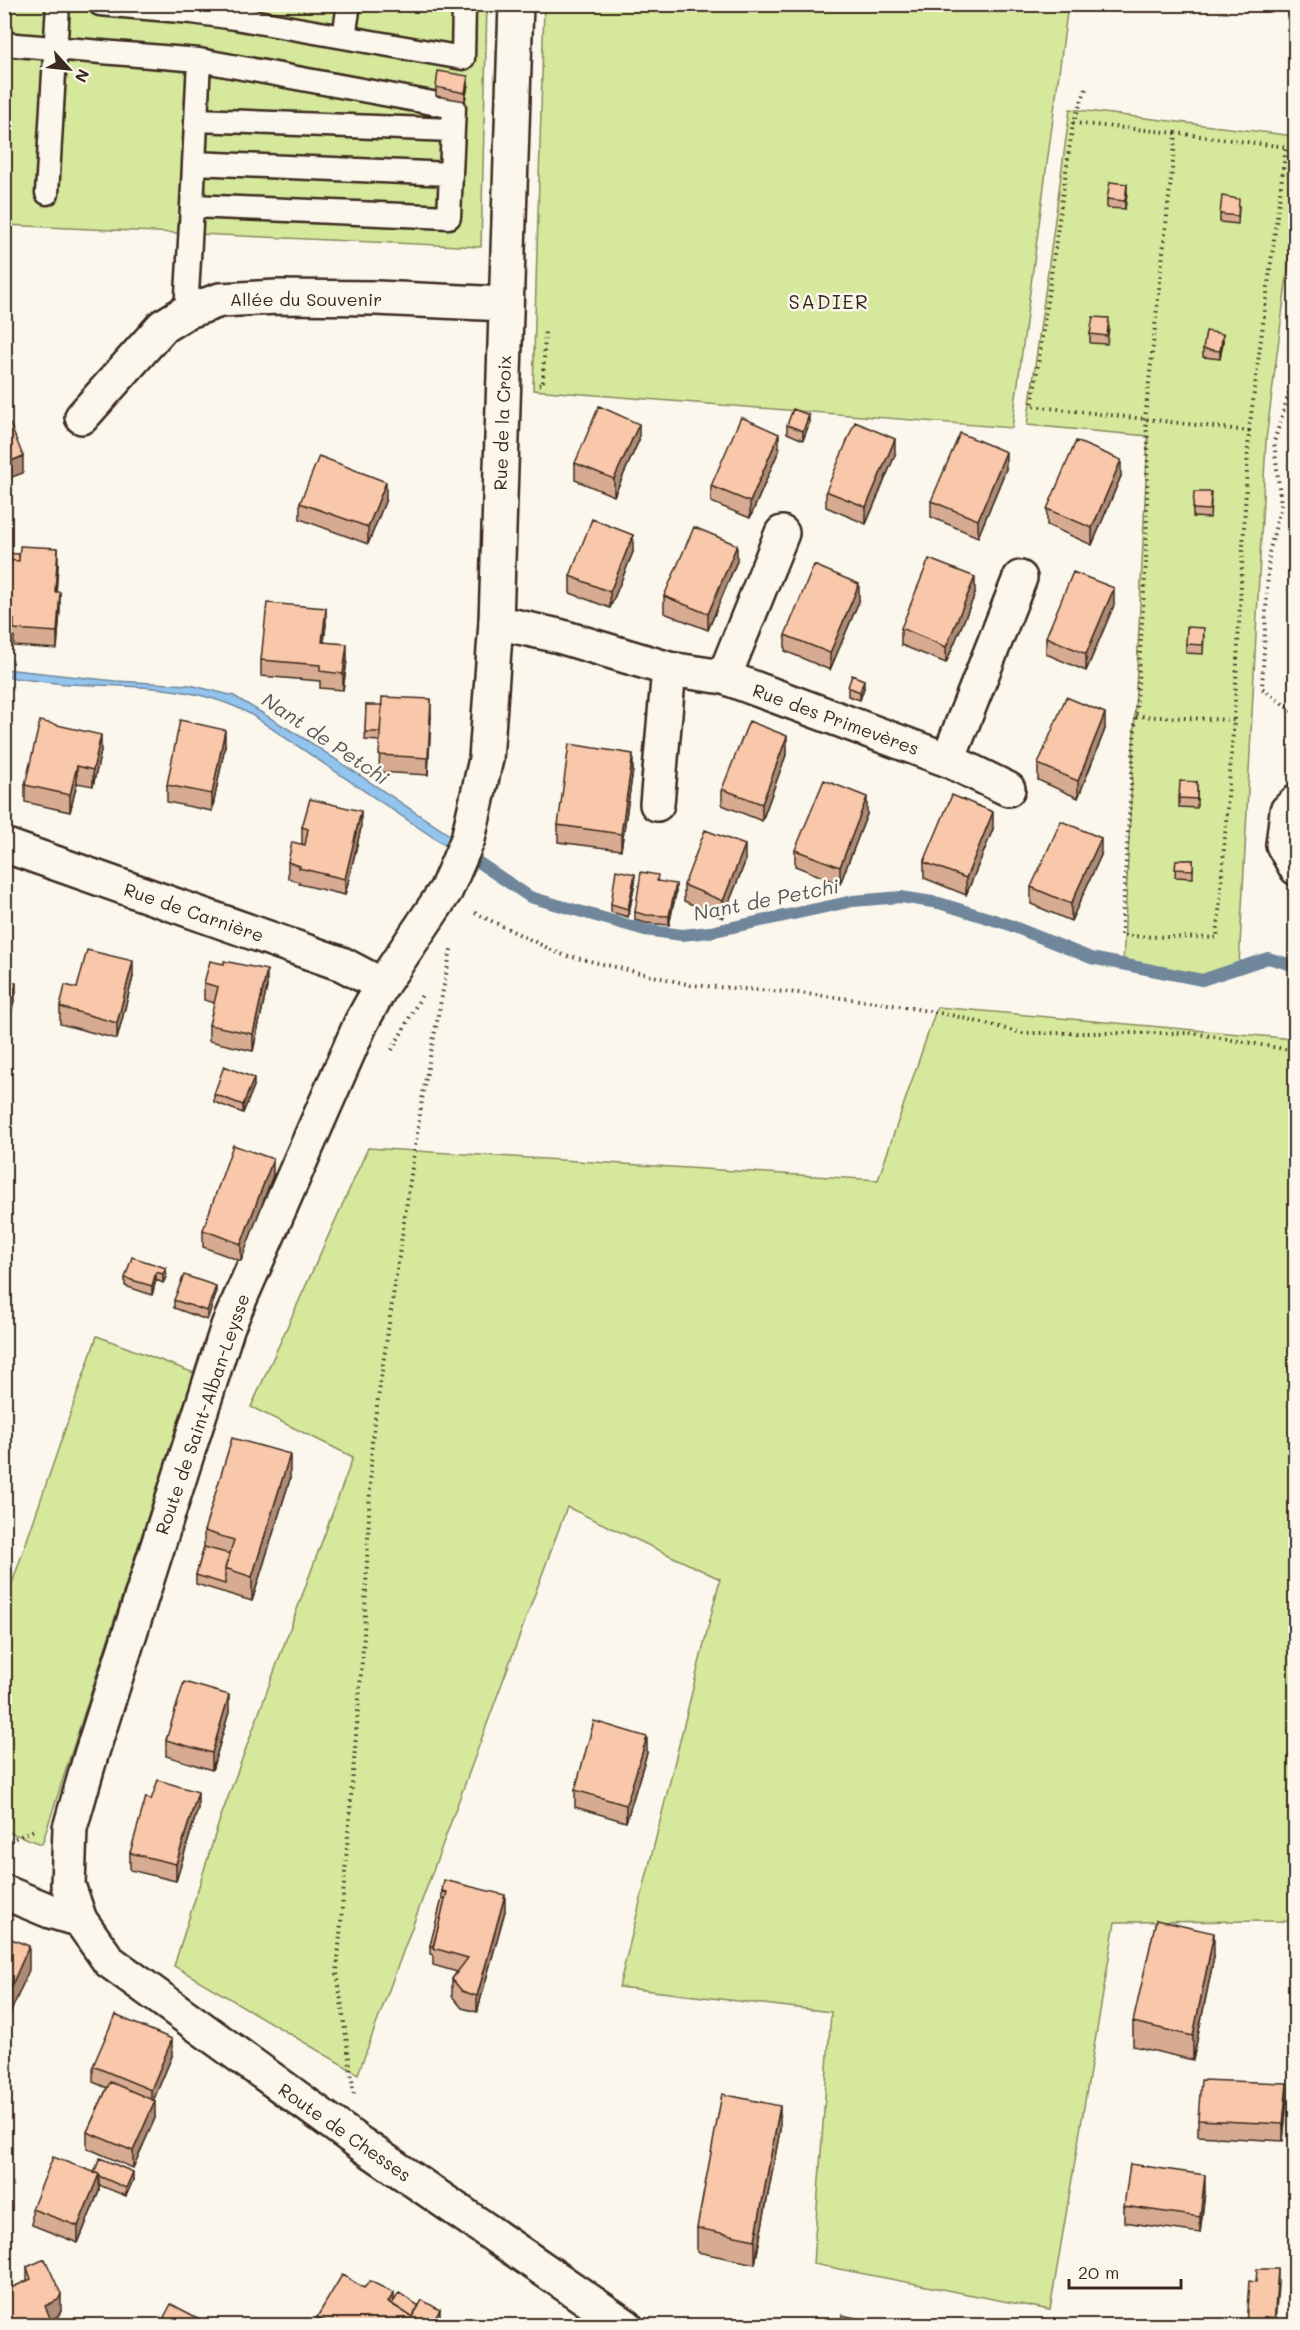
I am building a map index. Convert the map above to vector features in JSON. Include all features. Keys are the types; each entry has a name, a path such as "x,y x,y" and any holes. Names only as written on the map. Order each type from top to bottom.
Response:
{"main road":[{"name":"Rue de la Croix","path":"457,865 486,759 496,622 516,4"},
{"name":"Allée du Souvenir","path":"82,417 163,326 186,312 220,300 277,297 376,298 505,304"},
{"path":"724,677 782,533"},
{"path":"948,760 1020,578"},
{"name":"Rue des Primevères","path":"496,622 559,636 669,669 724,677 948,760 1008,789"},
{"path":"657,804 669,669"},
{"path":"1296,802 1287,812 1283,845 1296,868"},
{"name":"Rue de Carnière","path":"4,845 342,964 382,985"},
{"name":"Route de Saint-Alban-Leysse","path":"80,1920 68,1885 70,1828 91,1755 228,1326 361,1023 457,865"},
{"path":"4,1892 50,1911 80,1920"},
{"name":"Route de Chesses","path":"80,1920 109,1961 361,2144 626,2325"}],"lane":[{"path":"47,193 57,4"},
{"path":"100,4 235,11 344,37 463,58 464,4"},
{"path":"344,37 349,4"},
{"path":"4,44 199,60 454,107 449,217 192,206"},
{"path":"186,312 199,60"},
{"path":"196,120 453,130"},
{"path":"194,163 451,174"}],"path":[{"path":"1086,89 1073,123 1032,406 1249,431"},
{"path":"1073,123 1176,133 1286,147 1249,431 1234,720 1217,938 1121,936 1146,563 1148,441 1145,419 1176,133"},
{"path":"1296,370 1274,442 1281,505 1269,553 1262,687 1296,714"},
{"path":"1136,716 1234,720"},
{"path":"457,865 479,916 560,954 691,985 799,993 876,1002 951,1015 1023,1033 1193,1033 1296,1051"},
{"path":"361,2144 337,1972 364,1636 372,1439 423,1093 453,940"}],"green space":[{"path":"5,5 487,5 481,247 5,225"},
{"path":"544,5 1068,5 1012,428 533,390"},
{"path":"1070,109 1295,136 1295,213 1266,440 1239,966 1202,980 1123,965 1148,436 1027,425"},
{"path":"937,1007 1295,1039 1295,1921 1115,1922 1050,2310 813,2264 831,2012 619,1987 720,1579 567,1507 358,2074 174,1966 220,1819 353,1457 251,1407 368,1148 878,1180"},
{"path":"97,1336 194,1373 42,1844 5,1831 5,1604"}],"water":[{"path":"5,669 115,681 190,685 234,696 308,741 460,842 455,852 250,714 229,704 208,697 162,689 5,677"}],"building":[{"path":"438,71 468,76 465,93 436,87"},
{"path":"1110,182 1127,184 1125,201 1107,199"},
{"path":"1222,196 1239,199 1238,216 1220,214"},
{"path":"1093,317 1109,318 1107,336 1090,334"},
{"path":"1206,331 1223,334 1220,351 1203,349"},
{"path":"599,406 639,424 614,479 575,463"},
{"path":"793,409 809,415 803,431 787,425"},
{"path":"741,417 779,434 750,502 711,486"},
{"path":"855,422 895,439 866,507 826,491"},
{"path":"10,424 23,456 4,464 4,426"},
{"path":"960,433 1006,452 978,520 931,501"},
{"path":"1076,441 1121,460 1092,528 1047,509"},
{"path":"319,456 386,482 368,527 300,503"},
{"path":"1194,492 1211,492 1210,510 1193,509"},
{"path":"592,519 633,535 610,592 570,576"},
{"path":"694,527 737,545 708,614 664,596"},
{"path":"20,546 58,548 55,592 60,592 57,632 14,629 14,620 4,619 4,560 19,561"},
{"path":"4,553 19,554 19,561 4,560"},
{"path":"929,559 975,577 946,647 901,628"},
{"path":"814,565 859,584 830,653 785,635"},
{"path":"1073,572 1114,588 1086,654 1046,637"},
{"path":"267,603 326,608 322,642 347,644 343,674 320,671 320,665 261,660"},
{"path":"1187,627 1204,628 1203,645 1186,644"},
{"path":"852,675 864,680 860,692 848,687"},
{"path":"382,697 431,699 428,758 379,755"},
{"path":"1066,697 1105,713 1078,781 1038,764"},
{"path":"366,705 382,705 380,732 365,732"},
{"path":"180,720 225,730 212,794 167,785"},
{"path":"40,721 101,735 93,770 77,766 70,795 25,785"},
{"path":"749,721 787,736 762,804 722,789"},
{"path":"569,744 633,754 621,834 558,825"},
{"path":"824,780 867,797 840,867 795,850"},
{"path":"1180,781 1197,782 1197,799 1179,798"},
{"path":"952,795 993,812 966,878 924,862"},
{"path":"310,799 361,811 345,879 299,868 300,866 288,862 292,842 305,845 308,829 302,827"},
{"path":"1061,821 1101,838 1071,904 1031,887"},
{"path":"705,830 745,845 723,901 684,885"},
{"path":"1176,860 1193,860 1193,870 1175,869"},
{"path":"616,870 635,874 628,909 611,904"},
{"path":"641,872 658,875 657,881 676,884 669,916 635,912"},
{"path":"87,950 133,961 117,1023 60,1007 65,985 77,988"},
{"path":"210,961 224,964 224,961 267,970 253,1034 209,1025 218,987 204,983"},
{"path":"4,981 16,983 9,1014 4,1013"},
{"path":"224,1066 254,1078 243,1105 214,1094"},
{"path":"233,1145 273,1159 241,1244 203,1230"},
{"path":"132,1257 166,1268 163,1274 156,1272 152,1286 125,1278"},
{"path":"184,1275 216,1286 207,1311 174,1300"},
{"path":"232,1438 290,1454 252,1577 225,1568 234,1540 204,1531"},
{"path":"204,1547 230,1554 225,1568 225,1584 196,1575"},
{"path":"184,1682 229,1695 212,1753 166,1740"},
{"path":"594,1721 647,1737 626,1805 575,1790"},
{"path":"158,1780 198,1792 176,1864 130,1853 146,1797 151,1800"},
{"path":"444,1880 505,1895 477,1996 462,1991 452,1979 468,1958 433,1948 447,1892 442,1891"},
{"path":"442,1899 445,1900 433,1946 430,1946"},
{"path":"1156,1920 1214,1933 1193,2036 1133,2022"},
{"path":"4,1936 29,1946 4,2003"},
{"path":"115,2015 172,2039 151,2090 93,2066"},
{"path":"1201,2080 1287,2083 1283,2124 1198,2120"},
{"path":"110,2082 155,2101 133,2151 87,2132"},
{"path":"722,2094 780,2106 755,2240 697,2228"},
{"path":"53,2157 99,2174 78,2226 32,2209"},
{"path":"100,2158 133,2172 126,2188 94,2173"},
{"path":"1130,2164 1205,2175 1200,2217 1124,2206"},
{"path":"45,2259 61,2294 58,2300 45,2306 51,2320 39,2325 4,2325 4,2291 31,2279 27,2267"},
{"path":"1257,2269 1278,2269 1274,2325 1246,2325 1249,2281 1256,2282"},
{"path":"342,2275 364,2288 370,2281 394,2293 388,2302 412,2317 422,2300 440,2310 431,2325 333,2325 317,2317"},
{"path":"399,2293 419,2306 412,2317 392,2304"},
{"path":"171,2304 211,2325 160,2325"},
{"path":"842,2315 888,2325 840,2325"}],"waterway":[{"name":"Nant de Petchi","path":"463,852 530,897 645,930 682,935 710,932 853,901 901,897 939,903 1007,924 1091,958 1202,980 1268,958 1296,966"}],"district":[{"name":"SADIER","path":"829,301"}]}
